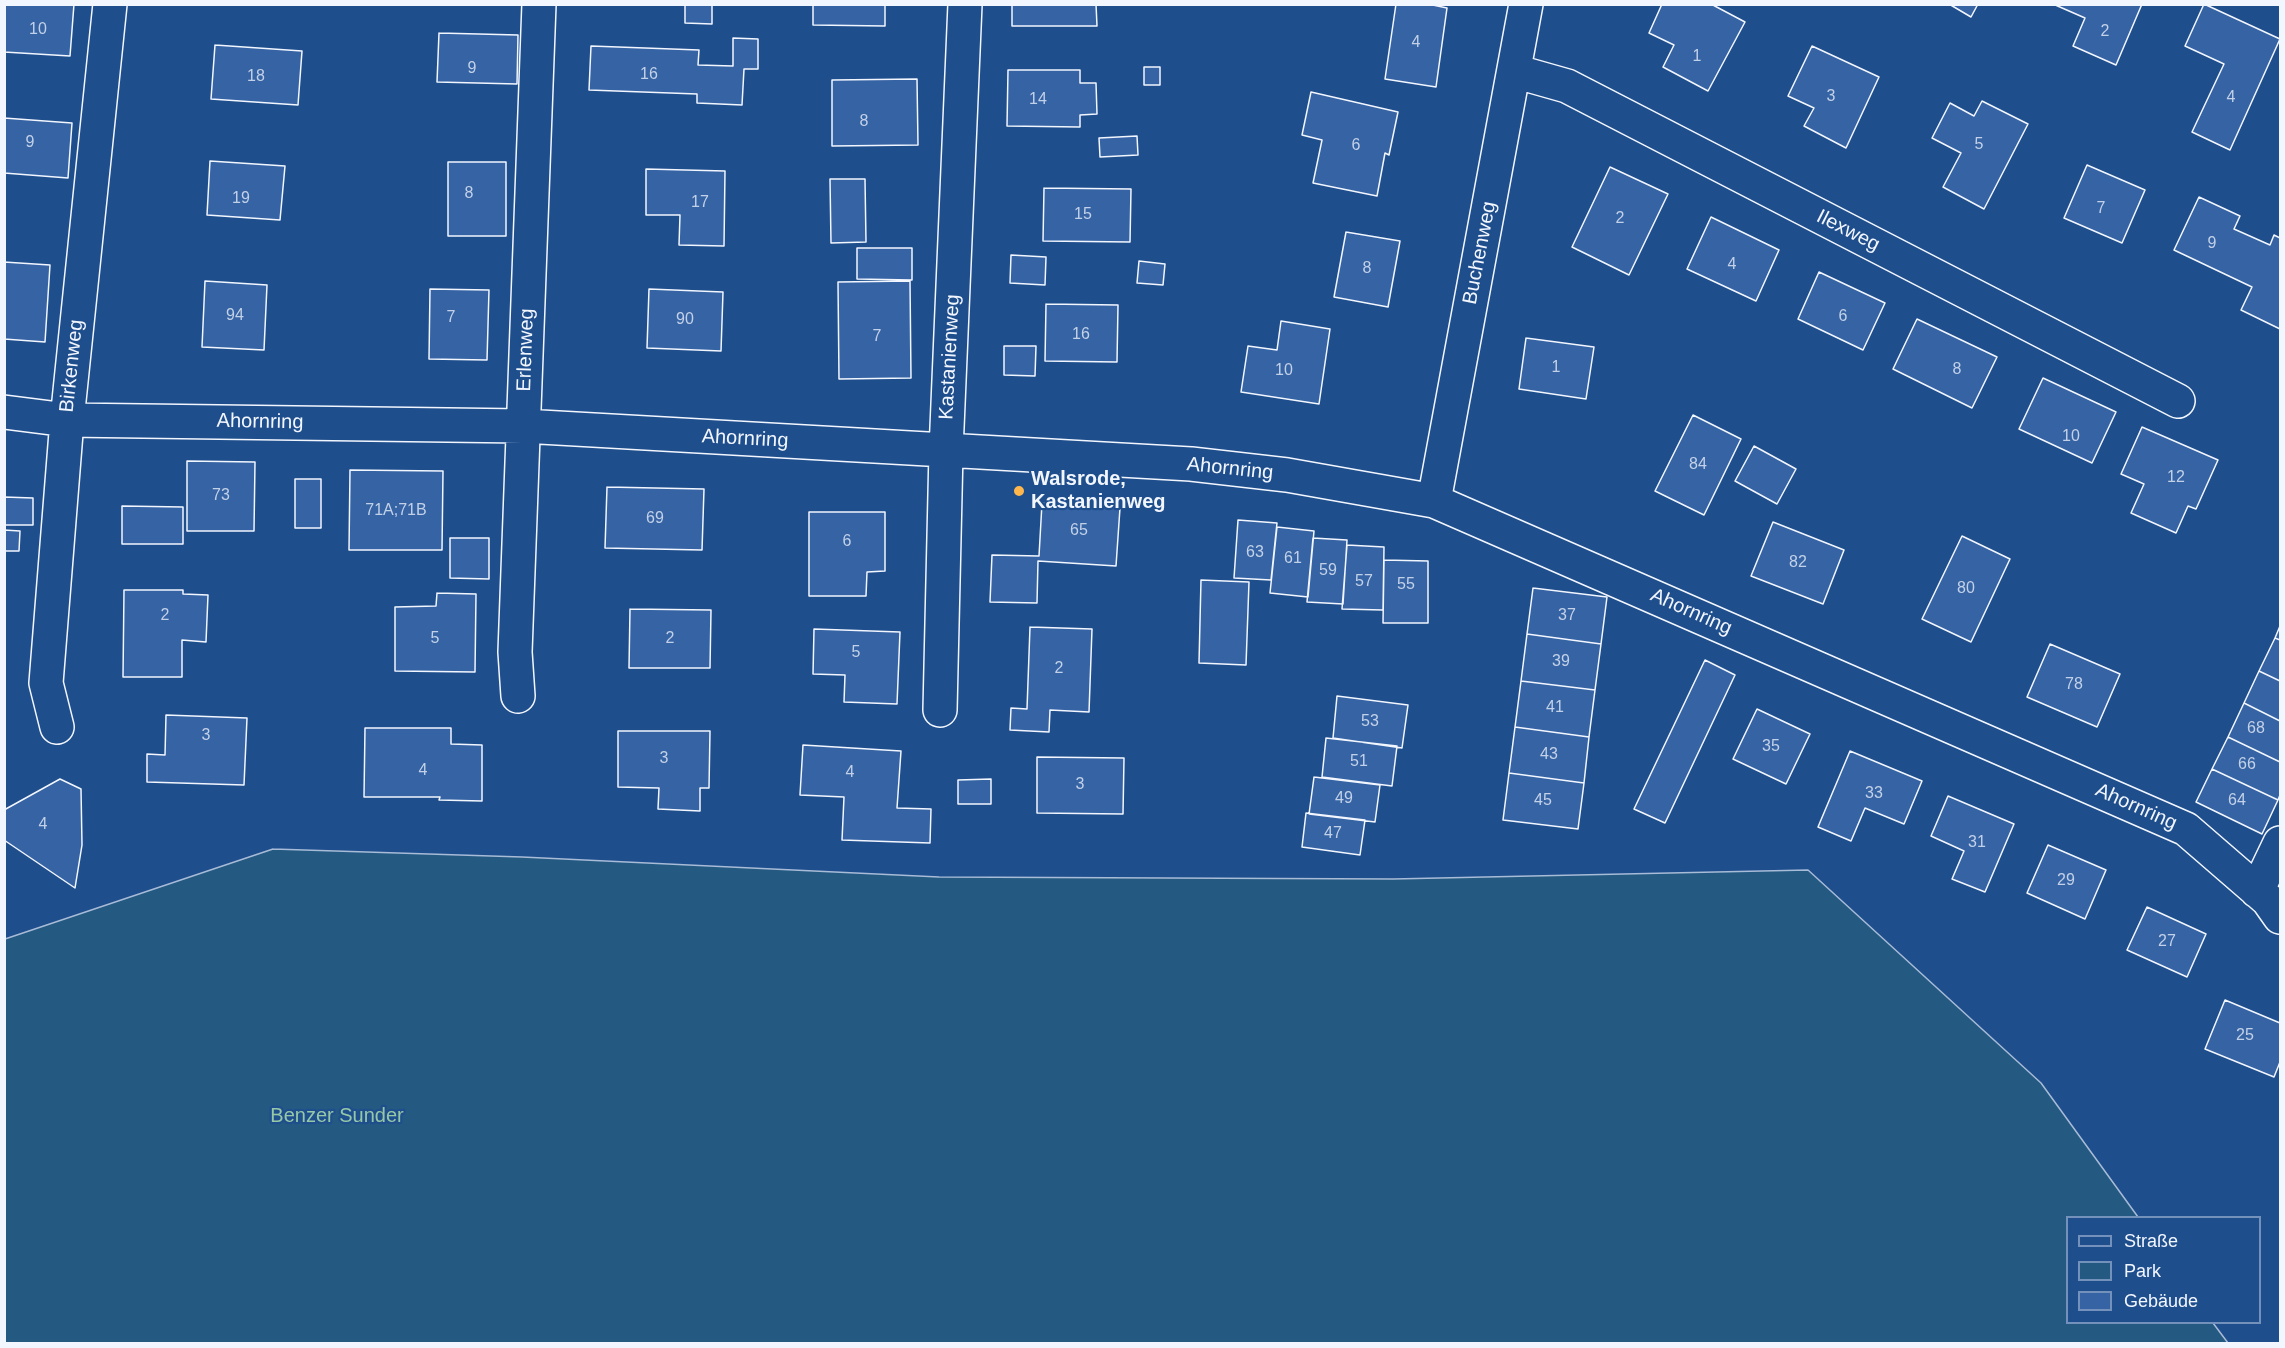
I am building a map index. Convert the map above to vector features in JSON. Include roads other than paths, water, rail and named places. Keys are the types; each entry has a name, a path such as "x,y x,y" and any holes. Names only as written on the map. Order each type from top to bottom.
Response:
{"street":[{"name":"Birkenweg","path":"57,727 46,683 67,420 110,4"},
{"name":"Erlenweg","path":"518,696 515,652 539,4"},
{"name":"Kastanienweg","path":"940,710 946,451 965,4"},
{"name":"Buchenweg","path":"1434,501 1526,4"},
{"name":"Ilexweg","path":"1514,71 1567,86 2178,401"},
{"name":"Ahornring","path":"4,412 67,420 523,426 1191,464 1287,476 1434,501 2186,829 2268,900 2280,917"},
{"path":"2257,891 2280,843"}],"place":[{"name":"Walsrode, Kastanienweg","path":"1019,491"}],"park label":[{"name":"Benzer Sunder","path":"337,1116"}]}
